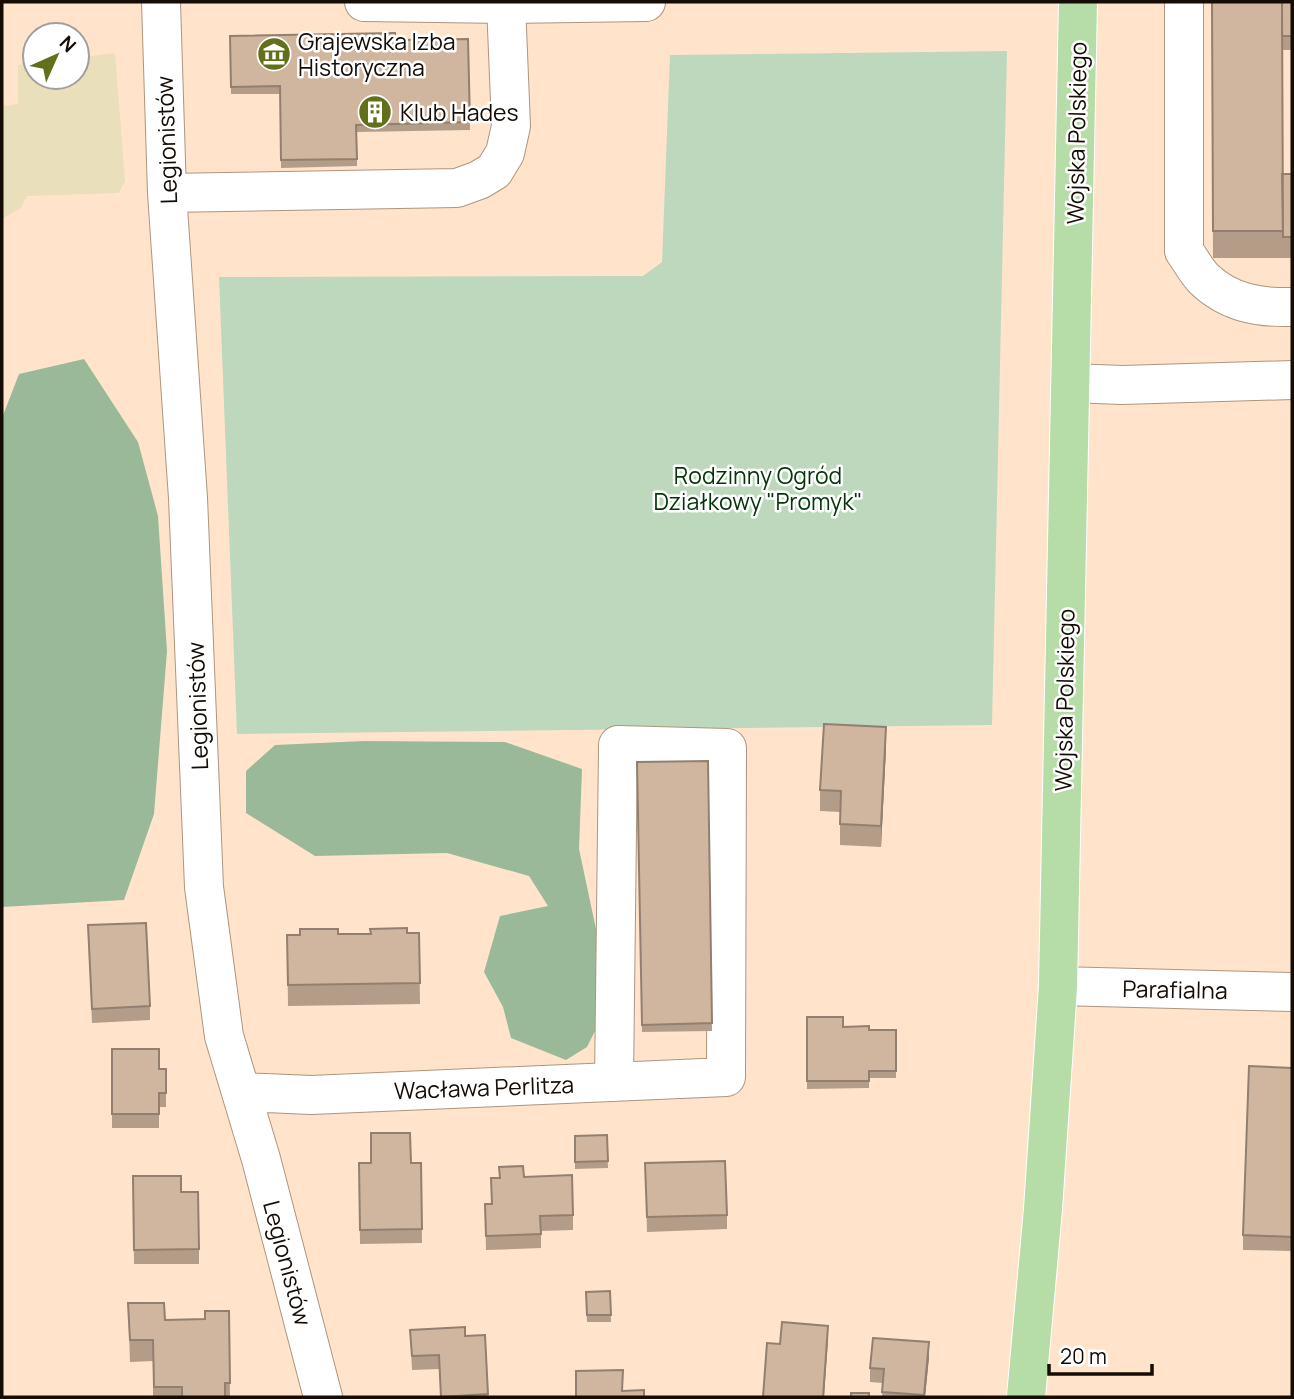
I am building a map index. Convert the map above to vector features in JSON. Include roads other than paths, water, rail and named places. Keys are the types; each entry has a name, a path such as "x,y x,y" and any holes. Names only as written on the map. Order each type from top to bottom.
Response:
{"main road":[{"name":"Wojska Polskiego","path":"1026,1397 1043,1209 1058,986 1078,2"}],"street":[{"name":"Legionistów","path":"161,2 167,193 188,498 204,887 224,1036 323,1397"},
{"path":"364,2 646,2"},
{"path":"1184,2 1184,251 1203,278 1233,299 1264,308 1292,307"},
{"path":"167,193 457,188 479,180 494,171 506,153 511,126 506,4"},
{"path":"1070,383 1122,385 1292,380"},
{"name":"Wacława Perlitza","path":"241,1092 310,1095 614,1082 726,1077 727,748 618,746 614,1082"},
{"name":"Parafialna","path":"1058,986 1292,992"}],"place":[{"name":"Grajewska Izba Historyczna","path":"274,54"},
{"name":"Klub Hades","path":"375,112"}],"park label":[{"name":"Rodzinny Ogród Działkowy \"Promyk\"","path":"758,488"}]}
